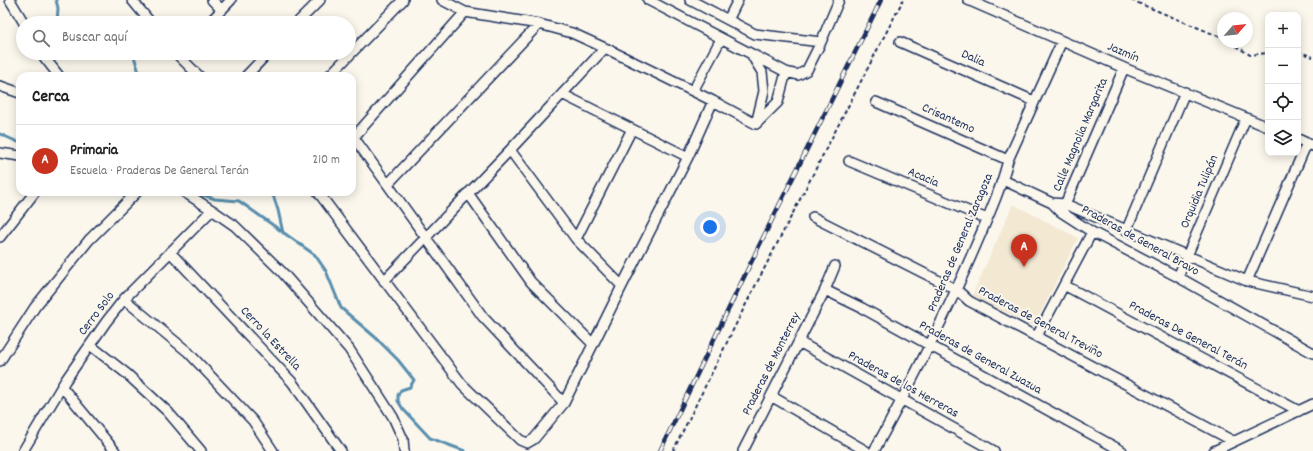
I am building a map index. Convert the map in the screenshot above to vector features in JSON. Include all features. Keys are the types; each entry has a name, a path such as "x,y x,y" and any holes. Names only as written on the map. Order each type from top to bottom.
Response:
{"street":[{"path":"10,0 20,16"},
{"path":"132,0 145,16"},
{"path":"212,0 222,10"},
{"path":"216,16 231,0"},
{"path":"304,16 320,0"},
{"path":"356,48 403,0"},
{"path":"442,0 465,12 540,24 572,33 693,91 756,124"},
{"path":"648,0 786,72 798,75 807,70 821,42 835,1"},
{"path":"690,0 755,34 821,42"},
{"path":"728,20 738,0"},
{"name":"Jazmín","path":"968,0 1124,68 1265,126"},
{"path":"356,133 465,12"},
{"path":"388,184 540,24"},
{"path":"693,91 722,39"},
{"name":"Praderas de General Zaragoza","path":"874,451 902,400 957,290 1003,180 1008,160 1062,41"},
{"name":"Dalia","path":"900,42 1034,101"},
{"path":"384,281 510,150 605,48"},
{"path":"751,54 762,72 764,91 756,124"},
{"path":"46,60 55,72"},
{"path":"184,60 196,72"},
{"path":"250,72 261,60"},
{"path":"333,72 345,60"},
{"name":"Calle Magnolia Margarita","path":"1063,208 1124,68"},
{"path":"756,124 778,102 786,72"},
{"path":"0,86 16,92"},
{"path":"1127,229 1185,92"},
{"path":"562,94 688,157"},
{"path":"321,196 462,384 520,440 527,442 534,439 564,403 688,157 713,101"},
{"name":"Crisantemo","path":"876,102 1008,160"},
{"name":"Orquidia Tulipán","path":"1178,277 1246,118"},
{"path":"576,239 632,129"},
{"path":"356,140 483,317 564,403"},
{"path":"1247,281 1310,145"},
{"path":"510,150 576,239 622,286"},
{"path":"0,153 16,155"},
{"name":"Acacia","path":"849,161 987,219"},
{"name":"Praderas de General Bravo","path":"1003,180 1063,208 1127,229 1247,281 1313,295"},
{"path":"468,193 531,282 594,344"},
{"path":"0,237 32,196"},
{"path":"0,361 35,307 84,246 133,196"},
{"path":"190,196 235,226 282,272 350,349 393,417 403,439 404,451"},
{"name":"Praderas de General Bravo","path":"1063,208 1092,232 1178,277 1313,353"},
{"name":"Cerro Solo","path":"23,451 62,387 90,345 124,299 212,210"},
{"name":"Praderas de General Treviño","path":"813,217 957,290 969,301 1233,441"},
{"path":"1037,336 1092,232"},
{"name":"Cerro la Estrella","path":"170,252 292,382 341,451"},
{"name":"Praderas de Monterrey","path":"744,450 825,290 835,266"},
{"name":"Praderas De General Terán","path":"1064,285 1299,410"},
{"name":"Praderas de General Zuazua","path":"825,290 862,308 1122,451"},
{"path":"124,299 188,352 253,421 273,451"},
{"name":"Praderas de los Herreras","path":"799,342 994,451"},
{"path":"90,345 127,374 168,412 201,451"},
{"path":"62,387 115,451"},
{"path":"771,396 866,451"},
{"path":"1214,451 1313,404"}],"path":[{"path":"673,451 748,300 903,0"},
{"path":"1131,0 1217,36"},
{"path":"1239,48 1250,55 1265,53"},
{"path":"1301,52 1313,57"}],"shaded area":[{"path":"1013,204 1078,238 1034,326 972,296"}],"waterway":[{"path":"56,0 58,8 57,16"},
{"path":"135,60 139,72"},
{"path":"0,134 16,141"},
{"path":"206,196 215,199 239,201 315,255 326,271 341,308 375,337 398,360 414,380 410,387 401,390 398,395 398,401 403,409 430,438 465,451"},
{"path":"273,196 283,233"}],"railway":[{"path":"660,451 758,248 881,0"}],"place":[{"name":"Primaria","path":"1024,267"}]}
